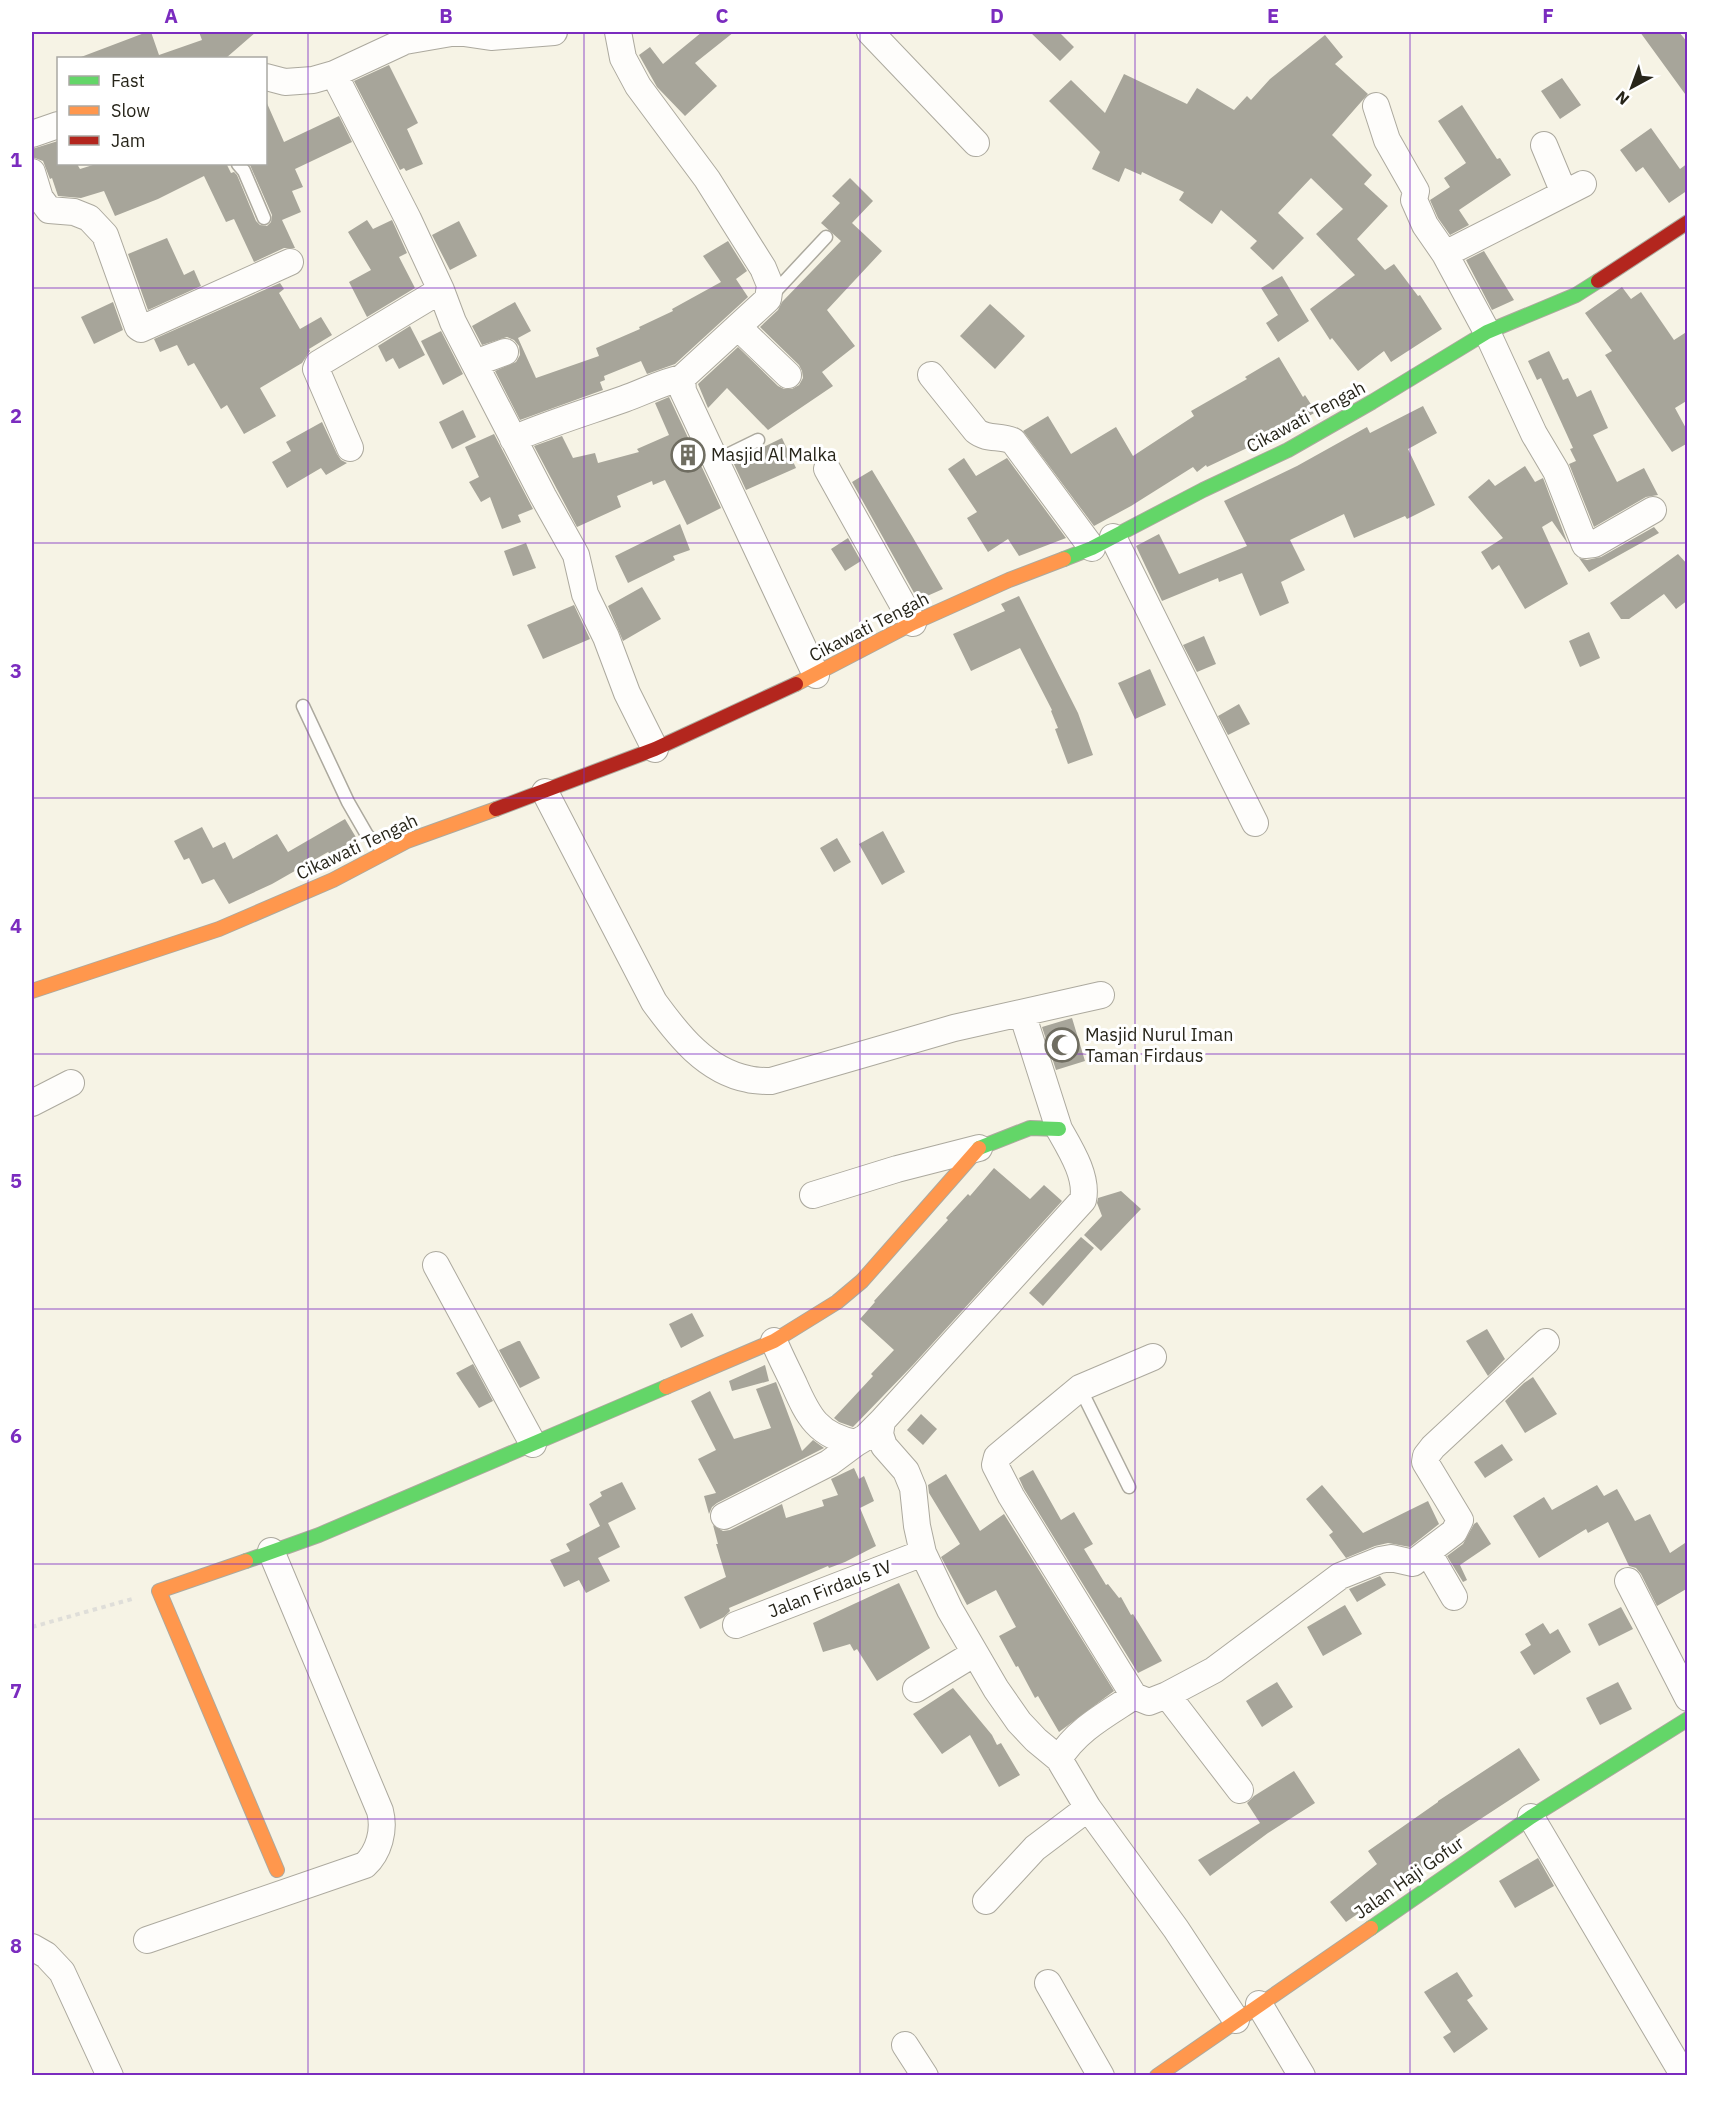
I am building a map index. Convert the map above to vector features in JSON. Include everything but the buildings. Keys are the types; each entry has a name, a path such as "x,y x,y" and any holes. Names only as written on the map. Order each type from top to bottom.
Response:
{"street":[{"path":"267,76 285,82 301,82 334,74 405,41 457,32 491,37 554,32"},
{"path":"513,439 562,418 682,378 768,300 770,285 763,268 707,179 638,86 622,58 618,32"},
{"path":"870,32 976,144"},
{"path":"334,74 408,219 441,290 453,322 576,555 585,594 606,637 627,693 655,749"},
{"path":"1376,106 1387,140 1416,190 1414,200 1425,225 1444,254 1487,332 1534,434 1556,471 1585,545 1594,544 1653,510"},
{"path":"32,134 57,125"},
{"path":"1444,254 1574,189 1544,145"},
{"path":"32,172 40,198 50,210 74,212 89,218 105,235 138,327 141,329 290,262"},
{"name":"Cikawati Tengah","path":"32,991 219,928 333,880 407,841 545,792 655,749 816,675 913,623 1009,580 1103,542 1203,490 1288,450 1487,332 1576,295 1688,222"},
{"path":"350,448 316,369 318,364 441,290"},
{"path":"738,327 788,375"},
{"path":"475,363 505,352"},
{"path":"931,375 976,431 986,437 1001,436 1013,441 1103,542 1255,823"},
{"path":"682,378 682,391 816,675"},
{"path":"827,469 913,623"},
{"path":"545,792 654,1002 694,1051 720,1069 746,1079 771,1081 954,1028 1101,995"},
{"path":"724,1516 829,1463 866,1437 1083,1200 1085,1189 1069,1146 1059,1130 1022,1013"},
{"path":"32,1103 71,1083"},
{"path":"813,1195 897,1169 979,1148 1030,1128 1059,1130"},
{"path":"277,1869 159,1592 319,1535 774,1341 837,1302 862,1281 979,1148"},
{"path":"436,1265 533,1444"},
{"path":"774,1341 802,1403 812,1419 834,1437 855,1443"},
{"path":"1153,1357 1080,1388 997,1457 995,1465 1011,1496 1134,1696 1149,1702 1214,1670 1340,1576 1391,1558 1413,1563 1454,1532 1460,1520 1425,1462 1426,1456 1546,1342"},
{"path":"882,1421 880,1434 884,1446 906,1471 913,1488 917,1526 923,1553 950,1610 975,1653 1019,1722 1036,1740 1059,1758 1088,1808 1176,1929 1236,2019"},
{"path":"147,1940 365,1865 375,1856 383,1823 380,1811 271,1551"},
{"path":"1428,1552 1454,1597"},
{"name":"Jalan Firdaus IV","path":"736,1625 923,1553"},
{"path":"1628,1581 1688,1698"},
{"path":"916,1689 975,1653"},
{"path":"1167,1695 1240,1791"},
{"path":"1059,1758 1068,1744 1091,1724 1134,1696"},
{"name":"Jalan Haji Gofur","path":"1156,2076 1531,1816 1688,1719"},
{"path":"986,1901 1035,1848 1088,1808"},
{"path":"1531,1816 1684,2076"},
{"path":"32,1947 46,1955 62,1972 110,2076"},
{"path":"1048,1983 1101,2076"},
{"path":"1259,2004 1302,2076"},
{"path":"905,2044 925,2076"}],"lane":[{"path":"238,165 264,218"},
{"path":"768,300 826,237"},
{"path":"715,461 758,440"},
{"path":"303,706 348,802 367,836 386,852"},
{"path":"1080,1388 1129,1487"}],"path":[{"path":"32,1627 159,1592"}],"traffic: fast":[{"path":"1064,559 1092,548 1203,490 1288,450 1487,332 1576,295 1598,281"},
{"path":"979,1148 1030,1128 1059,1129"},
{"path":"246,1561 319,1535 666,1387"},
{"path":"1371,1928 1531,1817 1688,1719"}],"traffic: slow":[{"path":"796,684 913,623 1009,580 1064,559"},
{"path":"32,991 219,929 333,880 407,841 496,809"},
{"path":"666,1387 774,1341 837,1302 862,1281 979,1148"},
{"path":"246,1561 159,1591 277,1870"},
{"path":"1157,2076 1371,1928"}],"traffic: jam":[{"path":"1598,281 1688,222"},
{"path":"496,809 655,749 796,684"}],"place":[{"name":"Masjid Al Malka","path":"688,455"},
{"name":"Masjid Nurul Iman Taman Firdaus","path":"1062,1045"}]}
